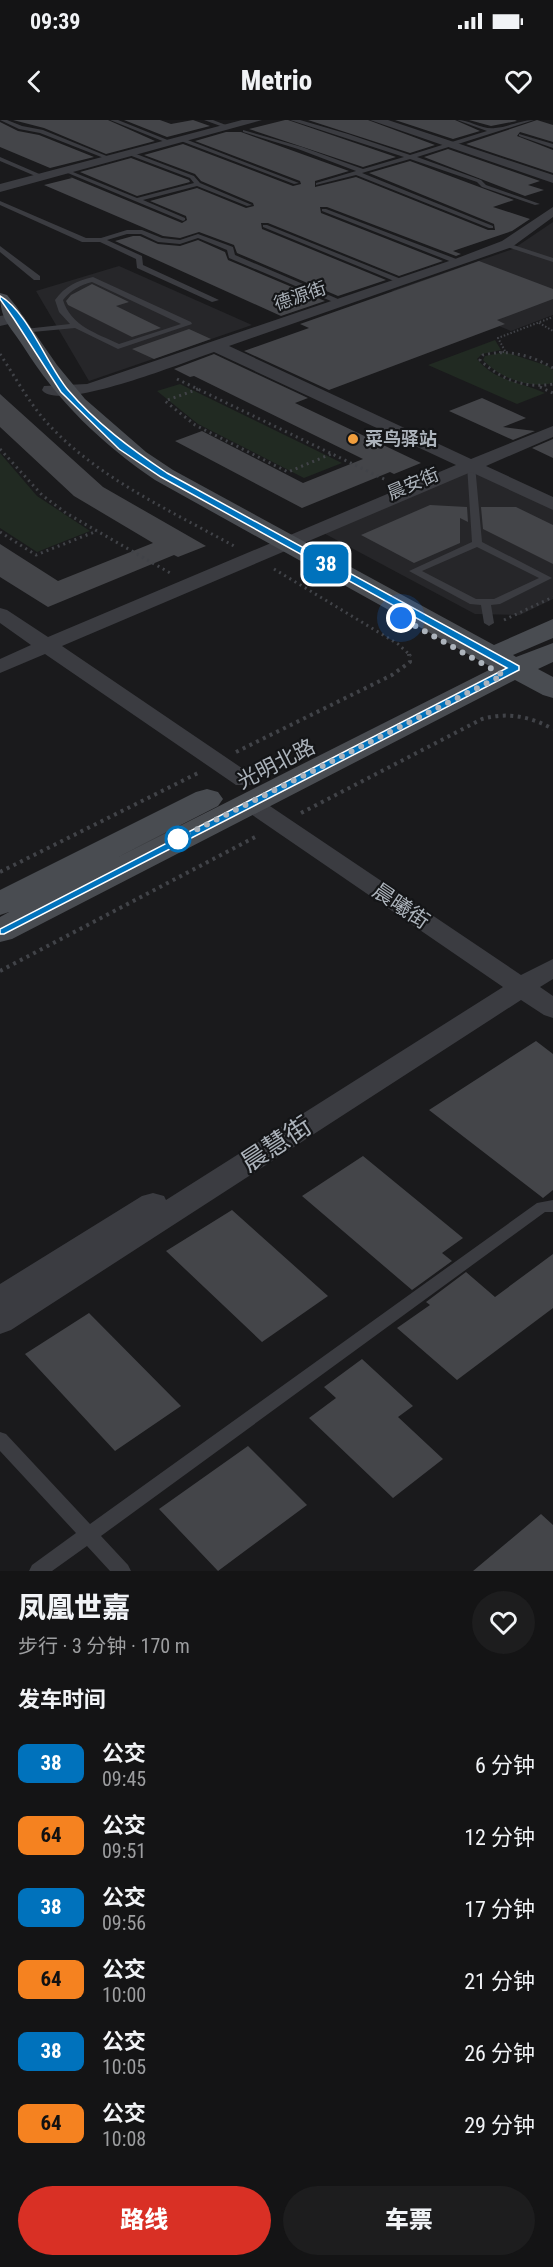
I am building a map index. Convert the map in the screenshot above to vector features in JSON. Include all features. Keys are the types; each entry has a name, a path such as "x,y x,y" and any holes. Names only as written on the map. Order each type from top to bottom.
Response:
{"main road":[{"path":"6,317 83,427 116,455 160,484 275,548 498,665 553,688"},
{"name":"光明北路","path":"0,904 235,783 498,665 553,627"},
{"name":"光明北路","path":"498,665 553,652"},
{"path":"498,665 553,703"},
{"name":"光明北路","path":"0,932 235,783"}],"street":[{"path":"0,188 256,120"},
{"path":"376,120 553,179"},
{"name":"德源街","path":"57,391 89,389 460,262 507,244 553,211"},
{"path":"218,345 471,462 553,497"},
{"name":"晨安街","path":"0,667 553,425"},
{"name":"晨安街","path":"275,548 403,489 553,431"},
{"path":"471,462 553,504"},
{"name":"晨曦街","path":"0,614 40,649"},
{"name":"晨曦街","path":"0,627 40,649 235,783 532,980 553,1009"},
{"name":"晨慧街","path":"0,1321 532,980 553,951"},
{"name":"晨慧街","path":"0,1300 532,980"}],"lane":[{"path":"2,120 21,128 41,131 111,159"},
{"path":"113,120 296,183"},
{"path":"207,120 228,128"},
{"path":"293,120 410,158 537,204"},
{"path":"460,120 493,131"},
{"path":"318,184 531,120"},
{"path":"245,131 300,148 491,226"},
{"path":"521,135 553,146"},
{"path":"130,154 192,177 198,184 249,205"},
{"path":"0,159 42,177"},
{"path":"66,171 183,219"},
{"path":"137,200 198,184"},
{"path":"0,203 86,240 100,240 127,232 142,232 161,240 180,242 198,236 230,249 232,256 341,302"},
{"path":"324,210 460,262"},
{"path":"265,226 402,281"},
{"path":"100,240 139,258 140,266 214,300"},
{"path":"507,244 553,260"},
{"path":"0,248 37,278"},
{"path":"6,317 76,326 118,347 188,324 93,279 75,285 64,292 59,300 63,312 76,326"},
{"path":"471,462 477,543"},
{"path":"477,543 547,578 496,602 474,602 414,571 477,543"},
{"path":"486,602 489,623"},
{"path":"38,1571 542,1207 553,1206"},
{"path":"0,1439 122,1571"}],"path":[{"path":"505,351 498,338 553,317"},
{"path":"538,323 553,331"},
{"path":"553,368 526,356 505,351 483,355 480,360 497,374 553,393"},
{"path":"0,354 54,431 92,462 124,485 275,548 411,656 410,662 392,675 235,783 0,872"},
{"path":"153,367 403,489"},
{"path":"537,386 553,384"},
{"path":"198,389 165,401 195,424 288,472 332,454"},
{"path":"0,449 42,495 179,578"},
{"path":"0,532 36,555 98,531"},
{"path":"489,623 498,623 553,597"}],"shaded area":[{"path":"553,222 553,315 511,331 489,322 477,326 391,291 513,249"},
{"path":"119,266 252,325 89,381 36,291"},
{"path":"495,340 501,350 482,354 477,359 500,377 545,393 517,404 428,365"},
{"path":"505,352 548,366 553,370 553,383 534,384 515,380 498,372 483,360 485,356"},
{"path":"180,384 342,463 304,478 198,424 157,391"},
{"path":"0,453 37,496 90,531 37,552 0,528"},
{"path":"472,462 553,500 553,599 520,615 475,614 316,529"}],"building":[{"path":"13,120 108,120 155,141 106,154 44,128"},
{"path":"124,120 160,120 171,124 193,120 210,126 167,137"},
{"path":"285,120 396,157 363,167 249,129"},
{"path":"308,120 368,120 435,145 410,153"},
{"path":"395,120 455,120 480,131 453,139"},
{"path":"469,120 515,120 517,121 491,126"},
{"path":"537,120 553,125 553,142 520,132 517,136 553,150 553,173 466,144"},
{"path":"0,122 18,131 39,135 94,157 50,168 0,147"},
{"path":"226,132 241,132 349,171 315,181 315,187 356,177 488,230 495,230 494,224 369,173 410,161 514,200 493,207 530,219 512,231 453,251 461,254 456,256 327,207 320,207 321,213 443,261 399,276 268,223 261,223 262,229 386,280 338,296 237,253 234,245 199,232 180,238 163,236 44,185 72,178 68,176 182,223 187,220 186,216 150,201 197,188 246,208 254,206 253,203 201,181 195,174 144,155 183,144 293,186 301,184 300,181 195,141"},
{"path":"448,149 540,181 528,185 544,190 525,196 424,157"},
{"path":"131,158 190,182 137,196 80,172"},
{"path":"140,236 158,244 180,246 198,240 225,252 228,260 325,301 281,316 115,241"},
{"path":"479,261 553,289 553,299 497,320 505,324 329,390 244,351 309,328 300,324"},
{"path":"92,284 129,302 116,306 161,328 132,337 68,305 66,301 71,295"},
{"path":"189,329 211,339 154,359 132,349"},
{"path":"214,354 308,398 295,403 421,463 394,474 390,472 302,508 175,441 202,431 303,483 363,459 194,376 190,377 174,369"},
{"path":"0,394 103,487 206,546 178,557 174,555 48,607 0,577 0,544 58,581 153,543 74,496 0,427"},
{"path":"482,398 526,418 503,427 535,431 513,440 449,411"},
{"path":"553,439 553,458 532,448"},
{"path":"430,505 467,507 468,522 460,518 460,543 414,563 361,535"},
{"path":"481,507 516,507 553,525 553,564 483,529"},
{"path":"536,1041 553,1054 553,1190 543,1198 429,1110"},
{"path":"363,1156 463,1238 442,1253 452,1261 412,1290 302,1196"},
{"path":"232,1210 328,1296 262,1342 166,1251"},
{"path":"553,1254 553,1308 457,1380 397,1328 430,1305 426,1302 466,1272 495,1297"},
{"path":"89,1313 181,1406 115,1451 25,1354"},
{"path":"362,1359 413,1406 398,1417 443,1459 393,1498 309,1418 336,1398 324,1387"},
{"path":"248,1446 307,1505 218,1571 159,1509"},
{"path":"541,1514 553,1525 553,1571 473,1571"}],"bus line":[{"name":"38","path":"0,299 17,318 64,391 88,417 122,447 164,475 515,668 0,932"}],"place":[{"name":"菜鸟驿站","path":"353,439"}],"route":[{"path":"178,839 503,675 401,618"}]}
